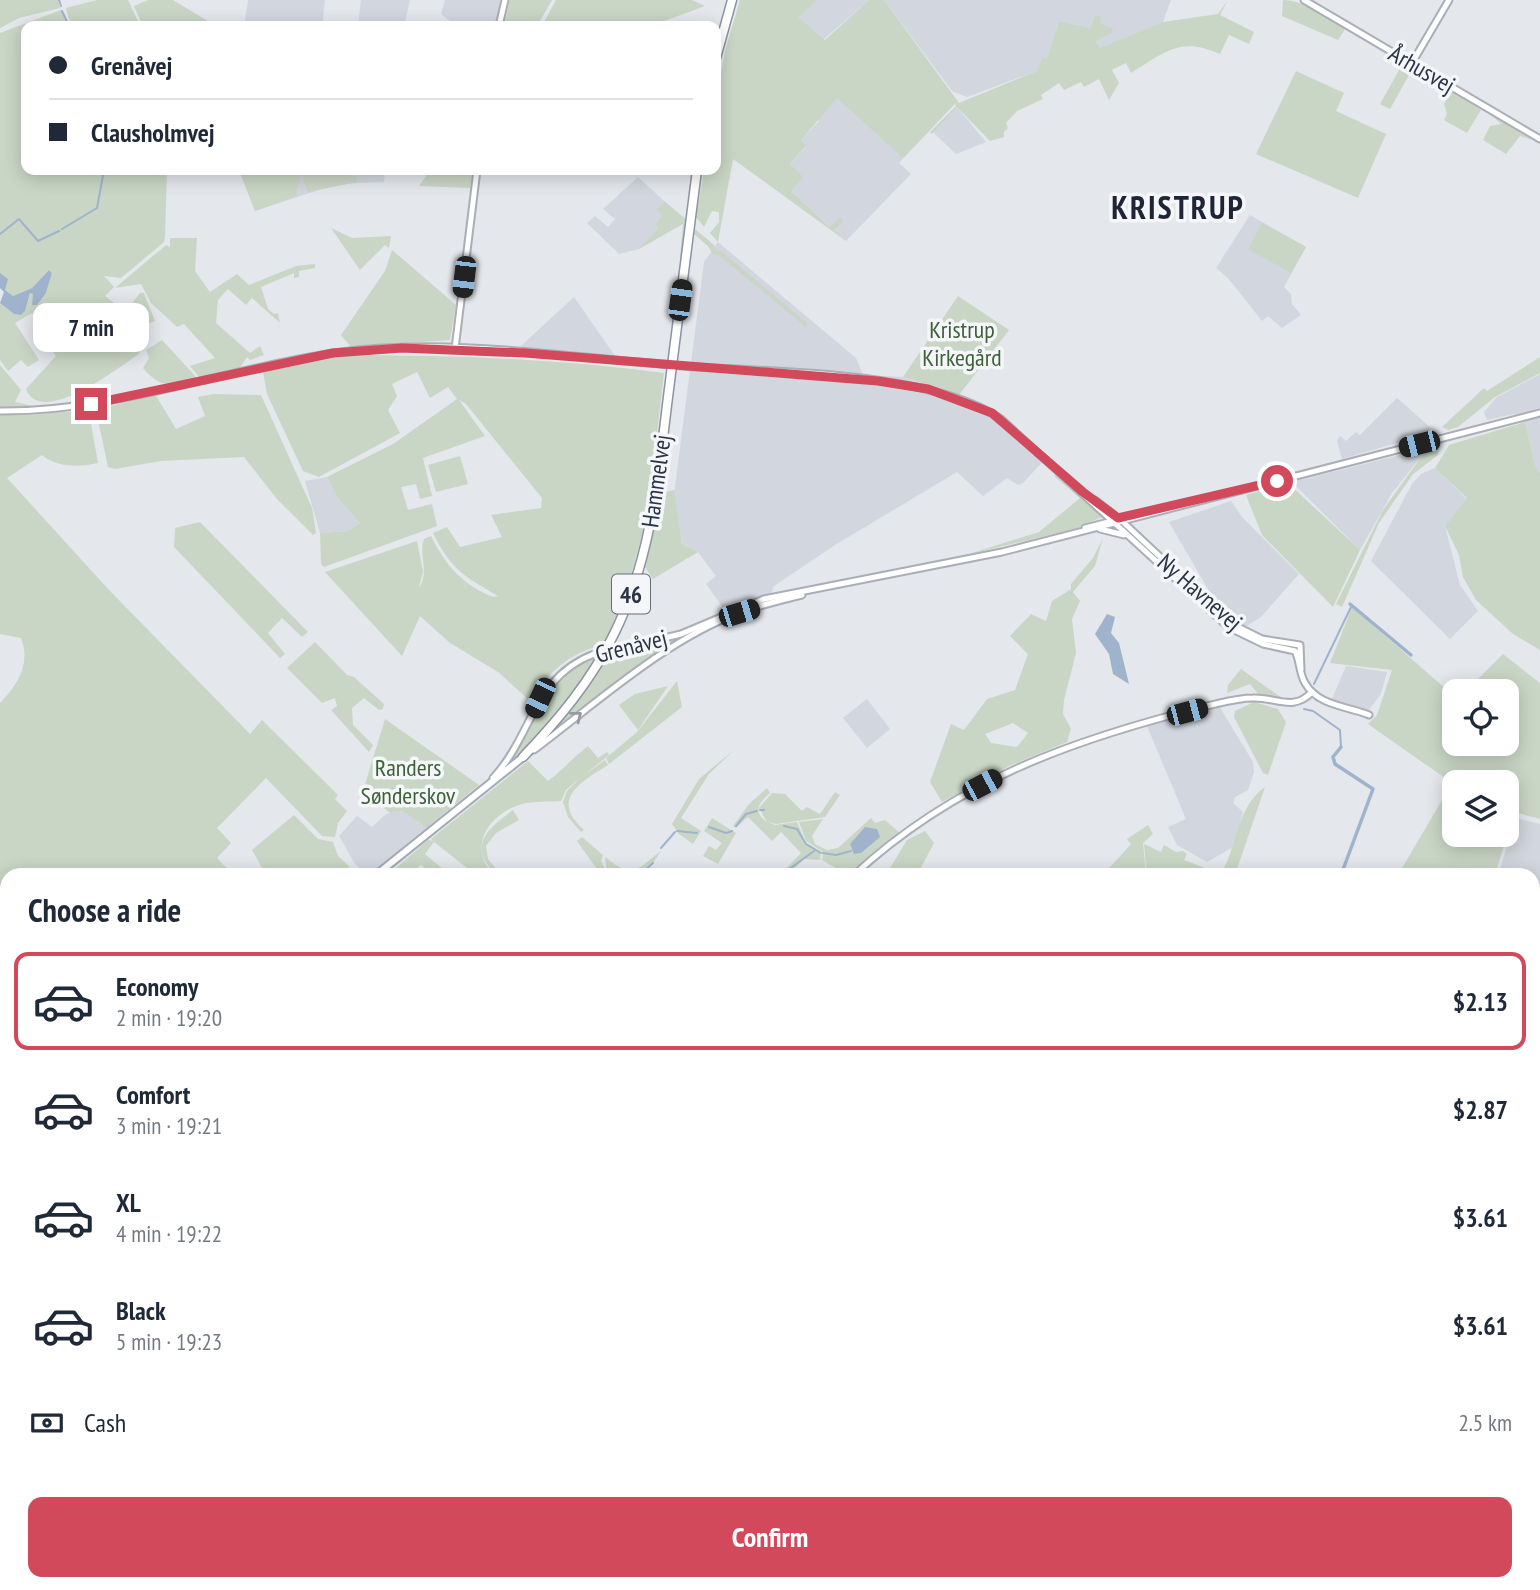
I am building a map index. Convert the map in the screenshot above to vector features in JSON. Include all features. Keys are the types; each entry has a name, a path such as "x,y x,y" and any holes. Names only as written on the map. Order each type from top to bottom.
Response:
{"highway":[{"path":"721,40 732,0"},
{"name":"Hammelvej","path":"523,757 568,709 585,684 614,635 635,585 650,529 696,175"}],"main road":[{"name":"Grenåvej","path":"385,868 523,757"}],"street":[{"path":"500,21 505,0"},
{"name":"Århusvej","path":"1304,0 1540,139"},
{"path":"1412,63 1449,0"},
{"path":"455,349 476,175"},
{"path":"0,411 49,410 100,402 333,353 402,348 455,349 878,381 928,389 992,413 1117,521"},
{"name":"Grenåvej","path":"1052,539 1540,413"},
{"name":"Grenåvej","path":"474,799 509,760 550,683 568,667 594,653 681,634 764,599 1052,539 1117,521"},
{"name":"Ny Havnevej","path":"1117,521 1131,539 1228,627 1263,644 1295,651 1301,673 1312,692"},
{"name":"Ny Havnevej","path":"1117,521 1232,624 1262,639 1300,646 1301,673"},
{"path":"1076,533 1108,529 1131,539"},
{"name":"Grenåvej","path":"523,757 620,684 718,622 765,605 853,582"},
{"path":"863,868 930,815 1000,775 1047,754 1103,734 1225,702 1252,698 1292,704 1312,692 1331,704 1368,715"}],"shaded area":[{"path":"248,0 325,0 323,21 245,21"},
{"path":"361,0 410,0 405,21 359,21"},
{"path":"445,0 501,0 496,21 450,21 441,14"},
{"path":"776,0 869,0 824,39"},
{"path":"884,0 1171,0 1163,22 1089,52 1096,30 1059,21 1047,60 1037,71 967,97 952,91"},
{"path":"822,48 956,103 899,163 911,174 846,241 791,191 790,164 806,147 800,141 819,121 754,60"},
{"path":"957,107 986,142 956,154 933,132"},
{"path":"241,175 385,175 384,182 337,184 255,211"},
{"path":"638,177 672,208 661,230 639,249 619,254 587,223 595,216 608,227 615,219 603,209"},
{"path":"1250,215 1306,247 1284,287 1291,294 1292,304 1301,315 1282,328 1268,316 1262,321 1228,278 1216,268"},
{"path":"718,242 856,358 863,375 903,377 985,406 1005,417 1048,456 1023,483 1018,485 1007,478 983,496 957,472 835,545 774,586 771,594 724,609 706,584 716,576 698,552 682,544 674,494 704,262"},
{"path":"574,297 615,356 520,347"},
{"path":"1540,374 1540,473 1535,466 1525,422 1514,414 1487,420 1484,412 1497,397"},
{"path":"1397,398 1431,428 1424,435 1342,459 1337,441 1340,436 1346,441 1356,432 1360,435"},
{"path":"1424,453 1392,493 1360,550 1292,482 1400,455"},
{"path":"1435,468 1467,499 1445,526 1460,585 1478,611 1450,639 1371,561 1412,484 1421,474"},
{"path":"327,477 338,498 360,523 348,531 320,533 305,481"},
{"path":"1231,501 1242,517 1299,574 1261,617 1245,627 1216,603 1169,522"},
{"path":"1346,666 1387,672 1381,694 1368,711 1332,699"},
{"path":"867,699 890,729 867,748 843,718"},
{"path":"1219,706 1253,762 1254,772 1248,790 1235,797 1233,803 1243,812 1235,846 1207,862 1177,845 1168,827 1186,819 1147,726"},
{"path":"403,811 426,828 377,868 360,868 339,836 357,816 372,827 386,814"},
{"path":"1519,819 1540,824 1540,868 1500,868 1507,847 1519,847"}],"green space":[{"path":"0,0 58,0 60,8 19,18 0,28"},
{"path":"97,0 128,0 138,21 70,21 66,8"},
{"path":"148,0 173,0 208,21 141,21 134,6"},
{"path":"510,0 552,0 540,21 505,21"},
{"path":"556,0 692,0 705,6 664,21 545,21"},
{"path":"740,0 817,0 798,17 825,40 869,0 884,0 959,103 1037,71 1042,58 1047,59 1059,21 1090,28 1096,15 1101,17 1100,23 1112,28 1113,32 1095,41 1099,48 1163,22 1218,14 1228,0 1220,15 1254,32 1249,44 1229,35 1220,54 1194,46 1183,47 1164,53 1131,73 1126,63 1112,70 1119,83 1109,100 1099,79 1084,87 1081,82 1064,90 1059,83 1041,95 1043,99 1017,111 1006,123 1008,128 1004,137 990,141 957,107 932,134 930,132 956,106 955,103 903,158 837,98 801,140 806,146 790,164 803,177 791,191 830,227 840,218 843,221 834,230 846,241 733,159 718,242 710,233 719,222 719,212 712,211 704,227 696,217 703,175 721,175 721,74"},
{"path":"1283,0 1307,6 1345,29 1338,40 1282,16"},
{"path":"61,10 66,21 32,21"},
{"path":"21,25 21,175 167,175 164,242 121,278 104,276 114,287 105,296 122,309 110,319 117,327 124,328 142,316 133,302 140,293 144,293 155,321 149,323 143,335 139,354 98,382 63,399 47,402 34,399 26,389 56,356 37,325 48,318 46,313 30,314 15,323 39,360 28,367 21,360 8,371 0,360 0,303 14,314 21,315 25,311 30,293 33,293 37,305 46,293 52,273 49,270 32,288 13,296 5,290 0,273 0,33"},
{"path":"1403,63 1413,68 1390,109 1380,104"},
{"path":"1296,71 1344,93 1336,111 1386,134 1358,198 1256,154"},
{"path":"1452,91 1481,110 1467,133 1444,120 1447,114 1444,104"},
{"path":"1486,111 1532,140 1520,136 1506,154 1483,140 1490,126 1501,124"},
{"path":"241,175 301,175 296,196 255,211"},
{"path":"303,175 347,175 356,176 357,182 308,192"},
{"path":"427,175 472,175 470,188 419,186"},
{"path":"665,202 687,220 684,255 680,257 683,224 639,249 658,229 656,224 662,216 657,209"},
{"path":"1262,223 1306,247 1291,273 1248,249"},
{"path":"331,228 352,238 391,236 389,248 385,245 360,270"},
{"path":"695,229 714,245 716,251 721,251 807,323 807,328 721,257 712,253 694,234"},
{"path":"170,238 197,238 195,271 210,292 237,274 249,285 296,266 315,264 315,268 299,271 299,277 294,278 294,273 261,287 268,309 274,314 278,313 280,323 252,298 246,305 228,289 218,300 216,323 250,353 260,346 264,355 250,360 247,357 239,369 199,377 190,366 215,358 184,324 177,327 151,303 141,284 115,288 166,245 170,247"},
{"path":"392,250 456,305 450,340 351,347 341,335 385,271"},
{"name":"Kristrup Kirkegård","path":"958,296 1009,330 959,395 903,377"},
{"path":"162,340 196,378 173,384 161,383 143,368 149,358 146,350"},
{"path":"347,355 506,359 664,373 647,518 626,593 604,645 570,658 544,681 529,700 498,672 450,643 420,616 402,656 325,572 417,541 423,571 419,588 424,576 424,539 431,536 456,573 482,592 493,597 498,596 460,571 446,556 433,533 447,527 460,547 502,537 491,515 541,508 542,498 466,404 459,400 485,436 423,458 432,496 420,499 416,484 401,487 408,510 432,504 437,526 324,567 321,564 320,533 348,531 360,523 338,498 327,477 393,444 457,399 448,387 430,398 417,372 392,384 397,396 388,410 400,433 319,477 303,471 267,394 263,372"},
{"path":"1540,357 1540,373 1495,397 1458,427 1448,430 1442,427 1484,388 1487,391"},
{"path":"0,365 21,390 15,402 38,407 0,408"},
{"path":"155,394 176,429 205,416 198,397 213,394 261,395 312,508 316,533 313,535 277,499 244,457 161,461 115,469 108,467 97,415 100,409"},
{"path":"83,411 90,418 98,463 69,465 42,455 7,478 109,590 250,734 262,720 338,795 335,799 347,811 338,823 335,837 322,836 266,778 217,828 231,843 217,858 226,868 0,868 0,703 21,673 24,647 21,638 0,634 0,415"},
{"path":"1525,422 1535,466 1540,473 1540,650 1513,634 1476,600 1463,577 1459,555 1445,526 1467,498 1435,468 1449,445"},
{"path":"1430,446 1439,448 1438,455 1413,474 1379,523 1342,607 1336,604 1383,510 1424,453 1404,457 1402,453"},
{"path":"460,456 468,484 436,492 428,465"},
{"path":"1055,474 1102,517 1075,529 969,554 1039,532 1080,498 1055,477"},
{"path":"1288,483 1360,550 1333,607 1262,535 1246,495"},
{"path":"674,490 682,544 698,552 653,579 645,567 661,493"},
{"path":"200,522 308,632 302,637 282,618 268,633 285,654 280,658 174,547 175,528"},
{"path":"1103,538 1095,566 1073,592 1080,601 1072,619 1076,653 1064,700 1063,714 1071,729 1067,742 1009,766 942,802 930,782 951,724 964,730 987,699 1015,690 1028,654 1010,636 1031,614 1046,621 1052,601 1071,589 1071,584 1093,558","holes":["1013,723 1028,733 1017,747 991,743 985,734"]},
{"path":"1352,607 1442,686 1442,756 1519,756 1519,679 1478,679 1503,654 1540,683 1540,819 1519,813 1519,770 1442,770 1442,776 1368,724 1377,715 1392,670 1330,663"},
{"path":"713,621 620,681 550,735 573,707 607,653 675,638"},
{"name":"Randers Sønderskov","path":"315,642 347,675 354,677 384,704 383,709 379,710 364,698 352,708 353,725 373,745 369,752 331,710 337,706 335,698 322,703 287,668"},
{"path":"600,655 554,719 498,775 551,689 580,663"},
{"path":"1241,669 1282,698 1259,695 1250,684 1227,693 1228,685"},
{"path":"677,681 682,707 609,764 606,758 637,732"},
{"path":"668,686 638,730 619,705 635,694"},
{"path":"1254,702 1278,709 1286,722 1268,775 1263,773 1234,717 1235,711"},
{"name":"Randers Sønderskov","path":"385,719 479,785 426,828 403,811 390,813 363,791"},
{"path":"588,746 598,758 607,752 609,755 583,776 605,760 608,765 579,785 569,800 569,809 574,819 584,830 581,832 568,817 563,802 567,791 580,778 566,790 561,801 522,804 499,815 491,823 482,843 482,854 489,868 467,868 434,842 425,854 442,868 425,868 421,865 417,868 396,868 428,840 433,841 431,839 528,761 548,781"},
{"path":"734,750 709,774 681,818 701,831 693,844 679,834 672,824 699,779"},
{"path":"1265,787 1237,868 1224,868 1243,816 1255,795"},
{"path":"767,788 770,793 760,803 758,811 767,822 759,808 772,793 785,794 802,811 807,807 820,814 835,792 840,795 825,817 776,824 768,822 775,825 797,822 806,843 821,852 820,860 804,859 795,868 787,868 801,853 781,832 772,841 748,817 736,828 733,826 749,804"},
{"path":"1442,800 1442,847 1503,847 1497,868 1402,868"},
{"path":"513,810 519,820 496,833 486,846 488,859 495,868 490,868 482,847 484,839 495,824"},
{"path":"294,815 318,839 333,842 338,856 350,867 262,868 252,850"},
{"path":"712,818 736,833 718,864 703,856 709,846 716,850 722,843 704,831"},
{"path":"871,818 875,823 885,820 901,834 860,868 836,868 822,860 823,852 806,841 799,822 823,819 812,836 815,844 827,850 838,848"},
{"path":"1148,825 1153,834 1143,843 1145,868 1109,868 1131,844 1127,839"},
{"path":"925,831 934,843 921,868 890,868 907,840"},
{"path":"582,837 603,855 601,861 604,868 596,868 577,841"},
{"path":"1144,844 1161,852 1164,845 1176,852 1183,851 1187,854 1184,860 1205,868 1147,868"},
{"path":"661,851 650,868 638,868 641,867"},
{"path":"605,857 621,868 606,868"}],"water":[{"path":"49,270 52,273 46,293 37,305 32,305 33,294 30,293 25,311 21,315 14,314 0,303 4,292 0,288 0,273 8,279 5,290 13,296 32,288"},
{"path":"1107,614 1115,617 1111,633 1119,643 1129,684 1113,674 1109,654 1095,634"},
{"path":"865,827 877,829 880,837 861,853 854,854 850,844"}],"waterway":[{"path":"59,0 61,6"},
{"path":"62,11 67,21"},
{"path":"62,229 97,208 103,175"},
{"path":"0,234 19,219 38,241 59,231"},
{"path":"1350,604 1411,655"},
{"path":"1314,684 1352,605"},
{"path":"1304,709 1313,711 1340,730 1341,747"},
{"path":"1341,747 1333,757 1335,764 1373,789 1344,868"},
{"path":"736,826 746,814 757,811"},
{"path":"784,826 797,829 806,844 821,853"},
{"path":"709,827 726,833 732,831"},
{"path":"677,831 697,833"},
{"path":"661,848 675,832"},
{"path":"791,868 814,851"},
{"path":"823,853 836,855 851,851"},
{"path":"648,868 653,863"}],"district":[{"name":"KRISTRUP","path":"1178,207"}],"route":[{"path":"91,404 333,353 402,348 525,353 878,381 928,389 981,407 1001,419 1083,492 1118,518 1277,481"}]}
